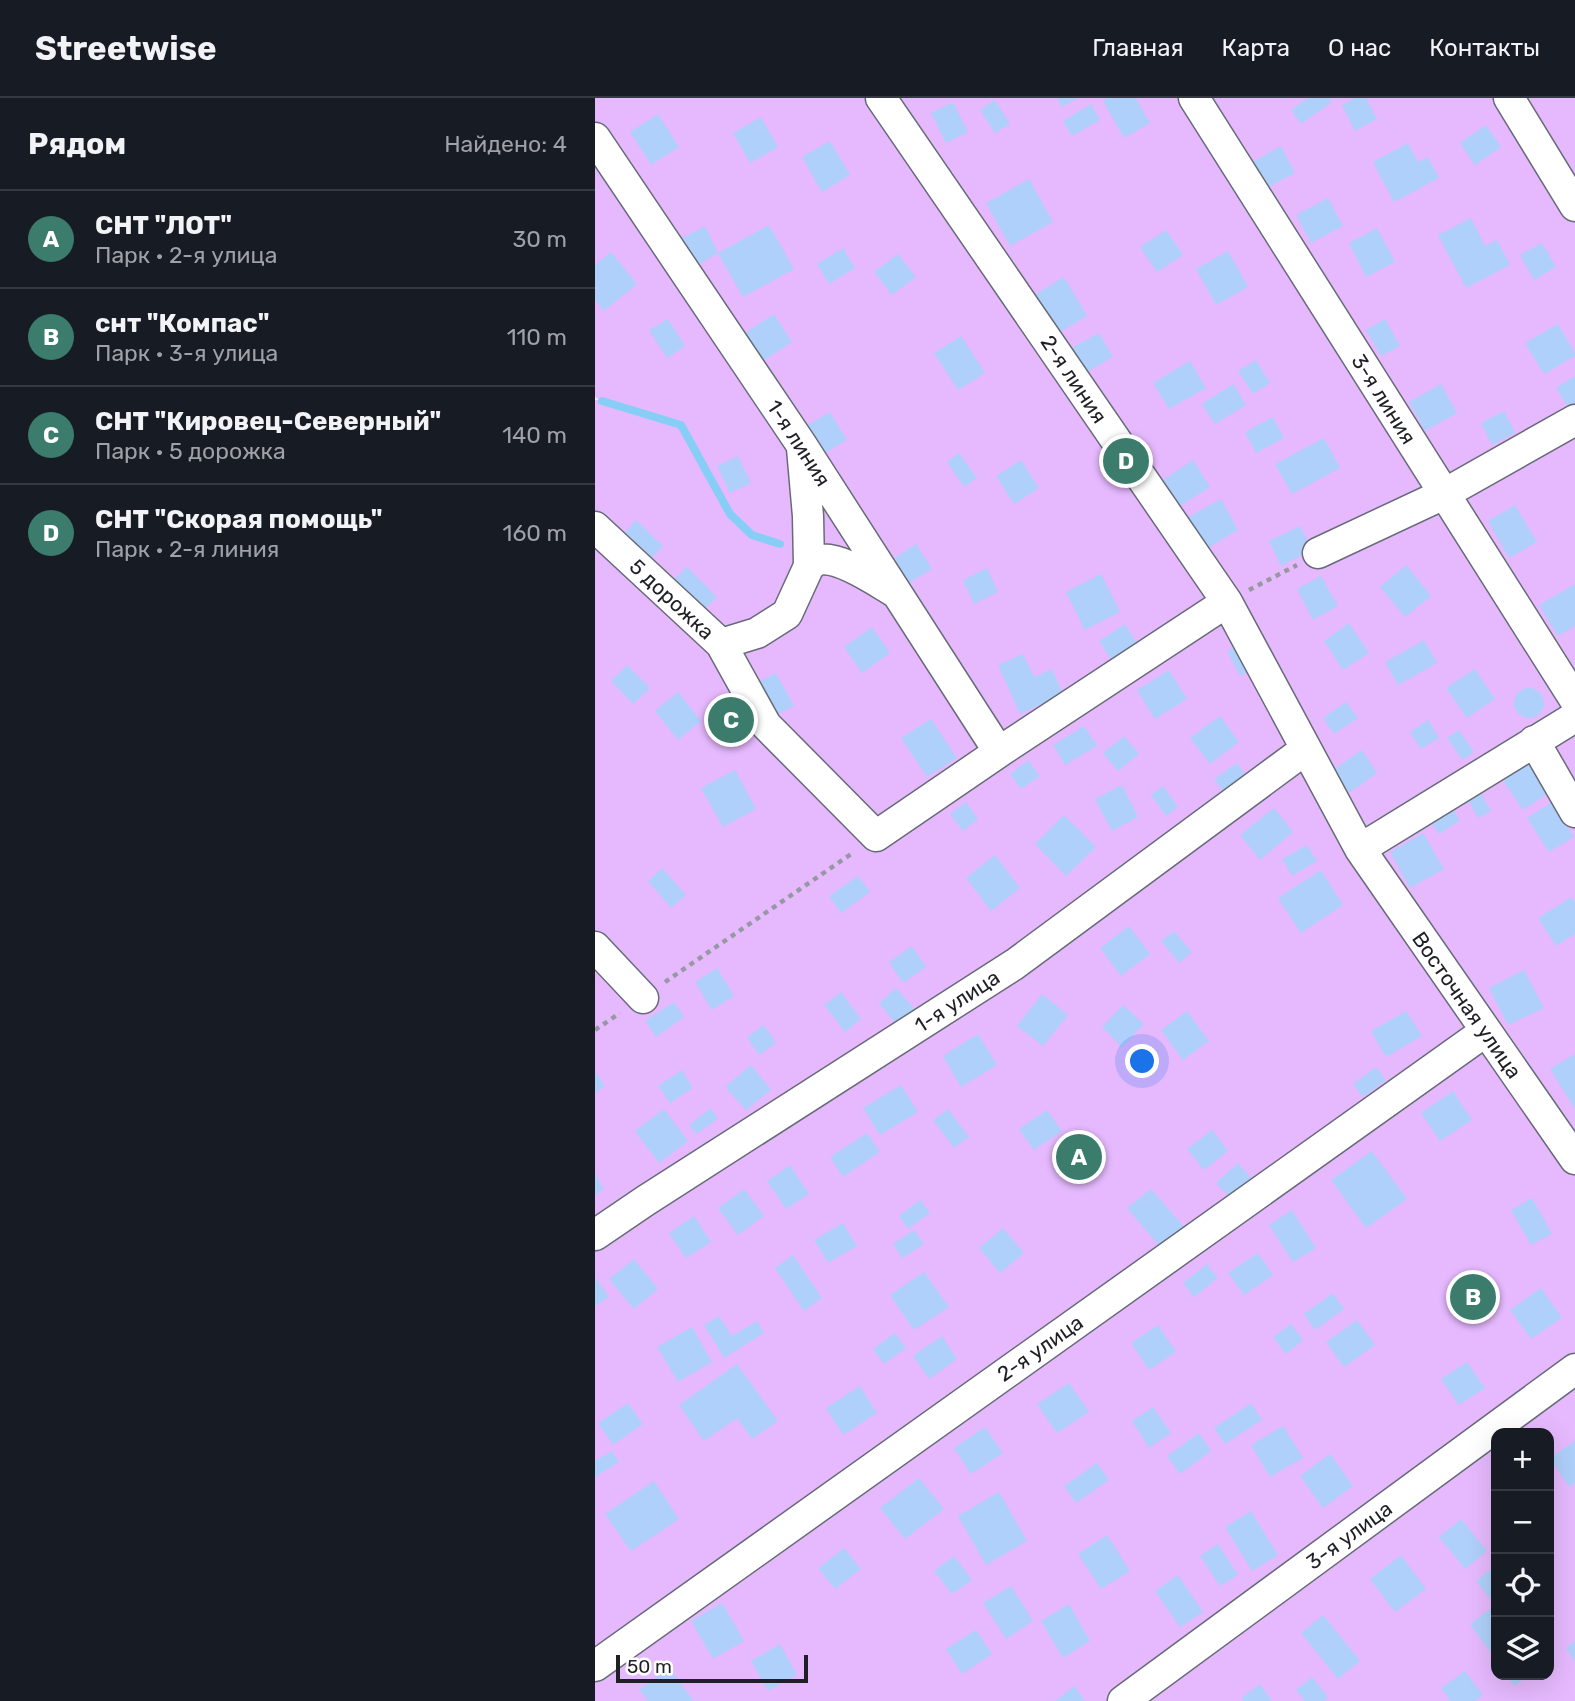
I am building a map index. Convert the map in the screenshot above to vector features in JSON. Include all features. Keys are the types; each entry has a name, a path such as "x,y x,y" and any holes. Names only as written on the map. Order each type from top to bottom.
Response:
{"street":[{"name":"2-я линия","path":"881,98 1227,602 1360,849"},
{"name":"3-я линия","path":"1193,98 1575,701"},
{"path":"1509,98 1575,206"},
{"name":"1-я линия","path":"595,138 801,444 999,752"},
{"path":"1318,553 1444,494 1575,420"},
{"path":"720,644 757,633 787,614 809,566 808,516 801,444"},
{"name":"5 дорожка","path":"595,527 720,644 766,725 876,836"},
{"path":"809,566 818,560 836,561 897,593"},
{"path":"876,836 1227,602"},
{"path":"1360,849 1575,717"},
{"path":"1534,741 1575,812"},
{"name":"1-я улица","path":"595,1235 1015,964 1306,749"},
{"name":"Восточная улица","path":"1360,849 1575,1159"},
{"path":"595,947 643,998"},
{"name":"2-я улица","path":"595,1665 1486,1031"},
{"name":"3-я улица","path":"1123,1701 1575,1369"}],"path":[{"path":"1227,602 1318,553"},
{"path":"595,1030 876,836"}],"shaded area":[{"path":"595,98 1575,98 1575,1701 595,1701 595,400 600,400 595,397"}],"building":[{"path":"1057,98 1078,98 1062,107"},
{"path":"1107,98 1136,98 1150,123 1124,138 1103,101"},
{"path":"1308,98 1329,98 1332,102 1301,124 1291,110"},
{"path":"1354,98 1366,98 1377,119 1355,131 1342,105"},
{"path":"995,100 1010,124 995,133 980,110"},
{"path":"953,102 968,132 946,143 931,113"},
{"path":"1091,104 1100,120 1072,136 1063,121"},
{"path":"658,114 679,147 651,165 630,132"},
{"path":"761,117 778,147 750,163 733,133"},
{"path":"1486,125 1501,147 1475,165 1460,143"},
{"path":"830,141 850,175 822,192 802,157"},
{"path":"1408,143 1418,162 1428,157 1439,178 1394,202 1373,162"},
{"path":"1281,146 1295,173 1265,189 1251,163"},
{"path":"1029,179 1053,222 1010,246 986,203"},
{"path":"1328,198 1343,226 1311,243 1296,215"},
{"path":"1471,218 1485,246 1497,240 1510,265 1466,288 1438,235"},
{"path":"769,225 794,269 743,297 718,253"},
{"path":"705,226 718,253 695,267 680,239"},
{"path":"1377,228 1395,262 1366,277 1349,243"},
{"path":"1166,230 1183,255 1157,272 1140,247"},
{"path":"1542,243 1556,267 1534,280 1520,255"},
{"path":"843,248 855,268 829,284 817,264"},
{"path":"1228,251 1248,287 1216,305 1196,269"},
{"path":"611,252 637,284 604,311 595,299 595,265"},
{"path":"898,254 916,277 892,295 874,272"},
{"path":"1064,277 1087,316 1054,336 1031,297"},
{"path":"774,314 792,342 763,361 745,333"},
{"path":"668,319 685,346 667,358 649,330"},
{"path":"1385,319 1400,346 1381,356 1366,330"},
{"path":"1558,324 1575,356 1544,374 1525,343"},
{"path":"1099,333 1113,357 1085,373 1071,348"},
{"path":"961,336 985,373 958,390 934,353"},
{"path":"1256,360 1270,383 1253,394 1238,371"},
{"path":"1190,361 1206,388 1169,409 1153,383"},
{"path":"1575,376 1575,402 1568,407 1556,388"},
{"path":"1233,384 1246,405 1215,424 1202,404"},
{"path":"1441,384 1457,413 1425,431 1409,402"},
{"path":"1504,411 1515,433 1492,445 1481,423"},
{"path":"830,412 847,440 823,454 806,426"},
{"path":"1273,417 1284,438 1256,453 1245,432"},
{"path":"1324,438 1340,468 1292,494 1275,464"},
{"path":"959,453 977,478 964,487 947,462"},
{"path":"738,456 751,483 730,493 717,466"},
{"path":"1021,460 1039,488 1014,504 996,476"},
{"path":"1193,460 1210,487 1177,508 1160,482"},
{"path":"1221,499 1238,530 1201,552 1183,520"},
{"path":"1515,505 1537,542 1509,558 1488,521"},
{"path":"636,520 663,546 649,561 623,535"},
{"path":"1300,526 1312,550 1281,566 1269,541"},
{"path":"916,544 932,569 909,583 893,559"},
{"path":"1406,565 1431,596 1405,617 1380,587"},
{"path":"687,567 717,597 701,613 671,582"},
{"path":"987,568 998,592 974,604 963,580"},
{"path":"1101,574 1120,612 1085,630 1066,592"},
{"path":"1321,576 1338,606 1313,620 1297,589"},
{"path":"1575,584 1575,626 1558,636 1539,605"},
{"path":"1349,623 1369,653 1343,670 1324,641"},
{"path":"1125,624 1139,647 1113,662 1099,641"},
{"path":"872,627 890,653 862,673 844,647"},
{"path":"1424,640 1437,663 1398,685 1385,662"},
{"path":"1235,647 1248,672 1240,676 1227,651"},
{"path":"1023,654 1034,677 1052,669 1063,694 1020,714 998,665"},
{"path":"627,665 650,688 633,704 611,681"},
{"path":"1475,669 1495,699 1467,718 1446,688"},
{"path":"1169,670 1187,699 1155,719 1137,690"},
{"path":"776,673 794,706 776,715 758,682"},
{"path":"1529,688 1535,689 1543,697 1543,709 1535,717 1529,718 1523,717 1515,709 1514,703 1515,697 1523,689"},
{"path":"678,692 701,721 678,740 655,711"},
{"path":"1346,702 1358,718 1334,734 1323,718"},
{"path":"1220,716 1239,742 1210,764 1190,738"},
{"path":"931,719 957,758 927,777 901,738"},
{"path":"1428,720 1439,738 1421,749 1410,732"},
{"path":"1084,726 1097,746 1065,765 1053,745"},
{"path":"1459,730 1474,752 1462,760 1447,738"},
{"path":"1124,736 1139,754 1118,771 1103,753"},
{"path":"1362,750 1377,773 1349,793 1333,770"},
{"path":"1028,760 1040,776 1021,789 1010,774"},
{"path":"1529,761 1550,792 1523,810 1502,779"},
{"path":"1237,763 1252,785 1229,800 1214,779"},
{"path":"735,770 756,809 723,827 701,788"},
{"path":"1122,785 1138,817 1112,831 1095,799"},
{"path":"1163,786 1178,807 1166,816 1151,795"},
{"path":"1481,793 1491,811 1478,818 1468,800"},
{"path":"966,802 978,819 963,831 950,814"},
{"path":"1552,802 1574,837 1549,852 1527,818"},
{"path":"1450,805 1460,820 1439,834 1429,819"},
{"path":"1274,808 1293,832 1260,860 1240,835"},
{"path":"1064,815 1096,847 1066,876 1035,844"},
{"path":"1423,833 1444,869 1410,888 1390,852"},
{"path":"1307,845 1317,861 1292,876 1282,859"},
{"path":"995,855 1020,888 991,911 966,878"},
{"path":"662,868 686,895 671,908 648,881"},
{"path":"1321,870 1343,905 1301,933 1278,898"},
{"path":"858,876 870,892 841,913 829,896"},
{"path":"1572,897 1575,902 1575,934 1556,946 1538,918"},
{"path":"1129,926 1150,954 1121,976 1100,948"},
{"path":"1174,931 1192,952 1179,963 1161,941"},
{"path":"912,946 926,967 903,983 889,962"},
{"path":"717,968 734,996 712,1010 695,982"},
{"path":"1524,970 1544,1008 1508,1025 1489,988"},
{"path":"896,988 915,1010 897,1025 879,1003"},
{"path":"841,992 861,1019 845,1032 824,1005"},
{"path":"1042,994 1068,1015 1043,1046 1017,1026"},
{"path":"674,1002 684,1017 656,1037 645,1021"},
{"path":"1123,1005 1144,1024 1122,1047 1102,1027"},
{"path":"1187,1011 1209,1041 1183,1060 1161,1030"},
{"path":"1406,1011 1422,1036 1386,1057 1371,1031"},
{"path":"764,1025 776,1043 759,1055 747,1037"},
{"path":"978,1034 997,1065 961,1087 943,1056"},
{"path":"1575,1054 1575,1109 1550,1069"},
{"path":"751,1065 771,1090 746,1110 725,1087"},
{"path":"1376,1067 1386,1080 1363,1097 1353,1084"},
{"path":"682,1070 693,1088 670,1103 658,1086"},
{"path":"595,1072 605,1086 595,1093"},
{"path":"901,1085 918,1112 880,1135 863,1108"},
{"path":"1453,1091 1472,1120 1440,1141 1421,1113"},
{"path":"711,1108 718,1119 696,1134 689,1125"},
{"path":"664,1109 688,1141 659,1163 635,1131"},
{"path":"948,1109 969,1137 954,1148 933,1120"},
{"path":"1047,1110 1062,1131 1034,1150 1019,1129"},
{"path":"1212,1130 1228,1151 1204,1170 1187,1149"},
{"path":"867,1133 880,1152 843,1177 830,1157"},
{"path":"1372,1151 1407,1199 1366,1228 1331,1180"},
{"path":"1238,1163 1254,1181 1233,1201 1216,1183"},
{"path":"790,1165 809,1194 786,1209 767,1181"},
{"path":"595,1174 604,1189 595,1195"},
{"path":"744,1189 764,1216 738,1235 718,1208"},
{"path":"1151,1189 1185,1228 1161,1248 1127,1208"},
{"path":"1532,1198 1552,1234 1531,1245 1511,1210"},
{"path":"920,1200 930,1213 908,1229 899,1216"},
{"path":"1292,1210 1316,1248 1293,1262 1269,1225"},
{"path":"694,1216 711,1242 686,1258 669,1233"},
{"path":"843,1223 857,1246 828,1263 814,1240"},
{"path":"1003,1228 1024,1253 1000,1273 979,1248"},
{"path":"914,1230 924,1244 902,1258 893,1244"},
{"path":"1258,1253 1273,1275 1244,1295 1228,1273"},
{"path":"793,1255 822,1298 804,1311 775,1268"},
{"path":"634,1259 658,1289 634,1309 609,1279"},
{"path":"1207,1264 1218,1278 1194,1297 1183,1283"},
{"path":"924,1272 949,1307 914,1330 890,1295"},
{"path":"595,1277 609,1297 595,1306"},
{"path":"1541,1288 1562,1318 1531,1339 1510,1310"},
{"path":"1333,1293 1344,1309 1315,1330 1304,1314"},
{"path":"719,1316 732,1336 757,1321 764,1333 724,1358 704,1325"},
{"path":"1357,1320 1375,1345 1344,1367 1326,1342"},
{"path":"1291,1324 1303,1340 1286,1354 1273,1337"},
{"path":"1158,1325 1176,1352 1149,1370 1131,1343"},
{"path":"692,1327 712,1362 678,1382 657,1347"},
{"path":"895,1333 906,1348 884,1364 873,1349"},
{"path":"942,1336 957,1359 929,1379 913,1356"},
{"path":"1467,1362 1485,1388 1459,1405 1441,1379"},
{"path":"737,1364 778,1421 752,1439 737,1418 704,1441 679,1405"},
{"path":"1069,1383 1089,1412 1057,1433 1037,1404"},
{"path":"860,1386 877,1413 843,1435 826,1408"},
{"path":"628,1403 643,1424 613,1445 598,1423"},
{"path":"1251,1403 1262,1420 1225,1444 1214,1428"},
{"path":"1153,1407 1171,1433 1149,1448 1132,1421"},
{"path":"1283,1426 1303,1458 1270,1477 1251,1445"},
{"path":"985,1427 1003,1453 971,1474 954,1448"},
{"path":"1199,1433 1211,1451 1180,1474 1167,1456"},
{"path":"1575,1441 1575,1483 1569,1487 1554,1464 1554,1455"},
{"path":"612,1451 619,1462 595,1477 595,1461"},
{"path":"1330,1454 1353,1486 1323,1508 1300,1476"},
{"path":"1097,1463 1109,1480 1076,1503 1064,1486"},
{"path":"919,1478 944,1509 905,1539 880,1508"},
{"path":"654,1481 679,1519 631,1551 605,1514"},
{"path":"999,1492 1027,1541 986,1565 958,1516"},
{"path":"1251,1511 1278,1555 1252,1571 1225,1527"},
{"path":"1461,1519 1487,1551 1465,1569 1439,1537"},
{"path":"1107,1535 1130,1571 1101,1589 1078,1554"},
{"path":"1218,1544 1238,1575 1220,1586 1200,1556"},
{"path":"844,1548 861,1569 835,1589 818,1568"},
{"path":"1401,1555 1426,1589 1395,1612 1370,1579"},
{"path":"954,1556 972,1580 952,1594 934,1571"},
{"path":"1491,1569 1491,1600 1476,1581"},
{"path":"1178,1575 1203,1612 1180,1627 1155,1591"},
{"path":"1011,1586 1033,1621 1006,1639 983,1603"},
{"path":"722,1603 744,1641 713,1659 691,1621"},
{"path":"1069,1604 1090,1641 1063,1658 1041,1621"},
{"path":"1491,1608 1490,1652 1470,1624"},
{"path":"1323,1615 1360,1661 1338,1679 1301,1633"},
{"path":"976,1630 992,1654 962,1674 946,1649"},
{"path":"1575,1641 1575,1661 1566,1648"},
{"path":"780,1644 797,1675 768,1691 751,1661"},
{"path":"669,1668 694,1701 648,1701 639,1689"},
{"path":"1465,1671 1483,1695 1475,1701 1450,1701 1441,1688"},
{"path":"1312,1677 1328,1697 1324,1701 1305,1701 1296,1690"},
{"path":"1510,1680 1523,1680 1514,1686"},
{"path":"1260,1684 1272,1701 1244,1701 1242,1697"},
{"path":"1074,1686 1085,1701 1055,1701"}],"waterway":[{"path":"602,401 681,425 730,514 752,535 780,544"}],"place":[{"name":"СНТ \"Скорая помощь\"","path":"1126,461"},
{"name":"СНТ \"Кировец-Северный\"","path":"731,720"},
{"name":"СНТ \"ЛОТ\"","path":"1079,1157"},
{"name":"снт \"Компас\"","path":"1473,1297"}]}
